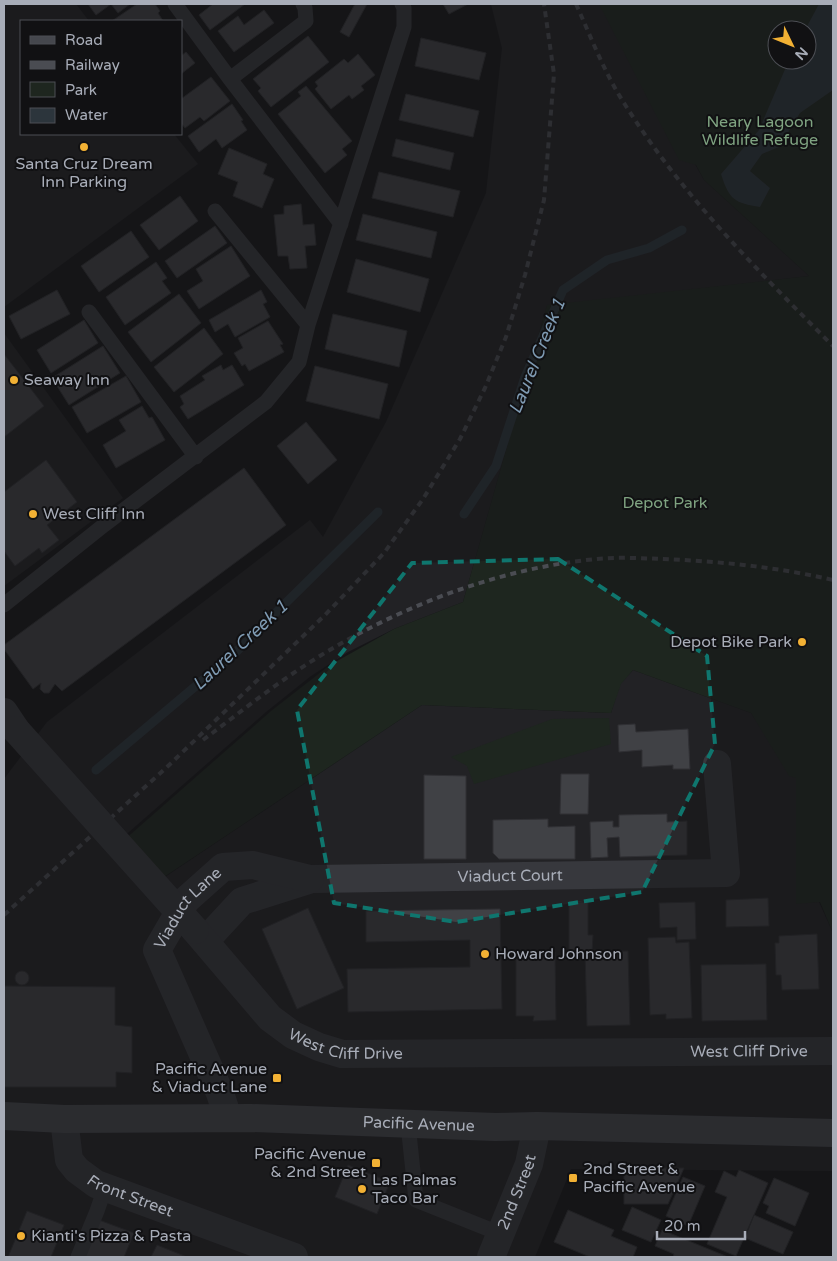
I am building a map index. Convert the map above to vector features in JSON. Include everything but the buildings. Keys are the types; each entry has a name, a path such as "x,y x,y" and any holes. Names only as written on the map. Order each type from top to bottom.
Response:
{"main road":[{"name":"Pacific Avenue","path":"4,1116 64,1119 228,1118 495,1127 537,1126 833,1132"}],"street":[{"name":"West Cliff Drive","path":"10,721 200,935 270,1018 293,1035 319,1047 342,1054 833,1051"},
{"name":"Viaduct Court","path":"200,935 242,901 312,879 726,873 717,764"},
{"name":"Viaduct Lane","path":"228,1118 220,1093 157,950 186,900 222,867 253,865 312,879"},
{"name":"Front Street","path":"64,1119 69,1160 77,1170 96,1184 262,1252 294,1257"},
{"name":"2nd Street","path":"496,1246 529,1164 537,1126"}],"lane":[{"path":"175,4 340,224"},
{"path":"230,79 306,21 306,8 303,4"},
{"path":"4,605 104,525 266,402 299,362 308,325 404,27 404,8 402,4"},
{"path":"215,211 308,325"},
{"path":"89,312 196,457"},
{"path":"408,1124 416,1200 496,1246"},
{"path":"78,1257 105,1188"}],"highlighted area":[{"path":"558,559 707,656 715,744 642,892 456,922 334,903 297,710 412,563"}],"shaded area":[{"name":"Santa Cruz Dream Inn Parking","path":"4,4 76,4 88,20 20,20 20,135 175,135 198,164 4,307"},
{"path":"491,4 603,4 704,180 809,276 547,306 463,602 394,629 348,652 311,676 266,712 121,839 150,887 422,705 611,713 620,684 633,670 751,713 797,779 796,903 819,902 833,933 833,1171 571,1169 535,1257 4,1257 4,779 47,722 310,520 323,537 386,422 486,193 502,48"},
{"path":"4,333 123,498 4,586"}],"green space":[{"name":"Depot Park","path":"599,4 833,4 833,933 820,902 796,904 796,778 789,776 751,713 633,670 621,684 611,713 422,705 161,879 123,841 271,711 330,665 394,629 463,602 547,305 809,276 704,180 696,165 679,160"},
{"path":"609,718 611,744 474,784 467,766 451,757 552,719"}],"water":[{"path":"819,4 833,4 833,90 800,113 779,147 762,154 750,171 770,188 760,207 744,204 730,195 721,174 759,130 785,70 817,70 817,20 810,20"}],"waterway":[{"name":"Laurel Creek 1","path":"464,514 496,466 525,377 563,290 607,260 649,248 682,230"},
{"name":"Laurel Creek 1","path":"96,770 235,653 378,512"}],"railway":[{"path":"4,915 167,767 325,615 384,553 423,499 460,439 485,388 506,337 525,275 544,200 554,74 544,4"},
{"path":"576,4 610,79 624,103 670,169 721,230 833,346"},
{"path":"203,740 298,670 367,630 441,596 518,572 596,559 637,558 747,565 833,580"}],"place":[{"name":"Santa Cruz Dream Inn Parking","path":"84,147"},
{"name":"Seaway Inn","path":"14,380"},
{"name":"West Cliff Inn","path":"33,514"},
{"name":"Depot Bike Park","path":"802,642"},
{"name":"Howard Johnson","path":"485,954"},
{"name":"Pacific Avenue & Viaduct Lane","path":"277,1078"},
{"name":"Pacific Avenue & 2nd Street","path":"376,1163"},
{"name":"2nd Street & Pacific Avenue","path":"573,1178"},
{"name":"Las Palmas Taco Bar","path":"362,1189"},
{"name":"Kianti's Pizza & Pasta","path":"21,1236"}],"park label":[{"name":"Neary Lagoon Wildlife Refuge","path":"760,131"}]}
